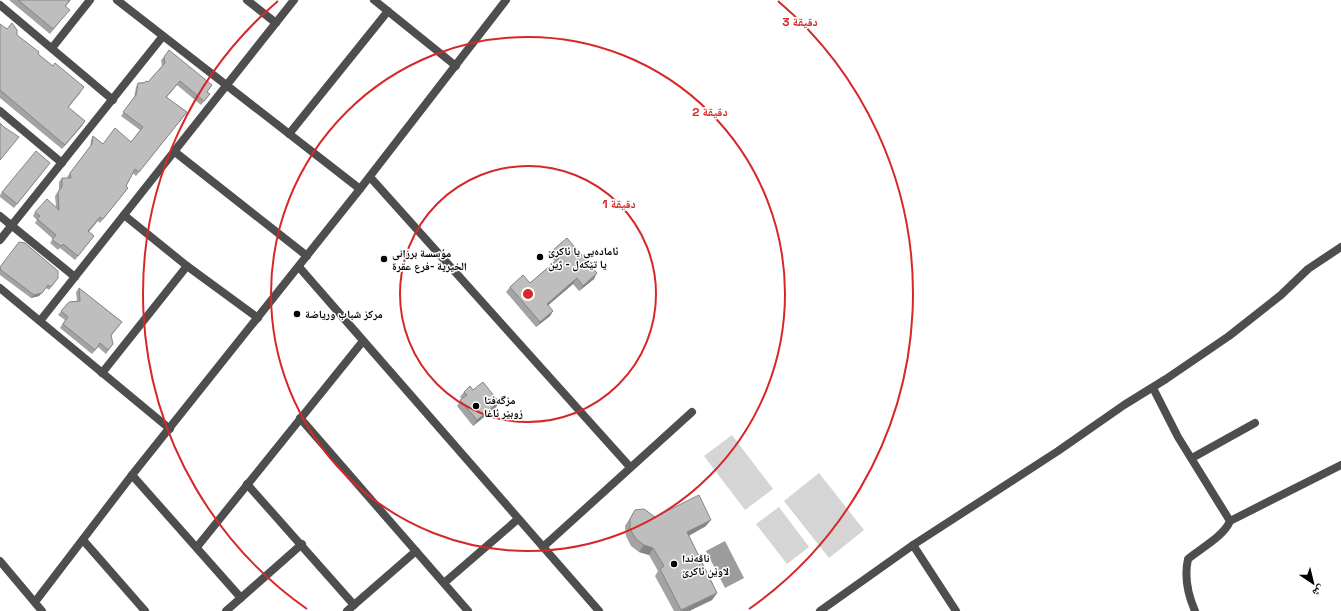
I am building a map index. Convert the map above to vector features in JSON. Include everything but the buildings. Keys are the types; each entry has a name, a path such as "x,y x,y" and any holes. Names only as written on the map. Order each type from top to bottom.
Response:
{"street":[{"path":"52,48 90,0"},
{"path":"117,0 360,189"},
{"path":"247,0 276,23"},
{"path":"40,321 294,0"},
{"path":"374,0 456,66"},
{"path":"35,602 132,475 370,177 506,0"},
{"path":"0,5 113,100"},
{"path":"289,134 388,11"},
{"path":"0,240 163,36"},
{"path":"0,111 62,163"},
{"path":"175,152 307,256"},
{"path":"370,177 630,467"},
{"path":"124,215 187,266 258,318"},
{"path":"0,216 75,277"},
{"path":"820,611 913,546 1153,388 1229,336 1281,295 1308,270 1341,247"},
{"path":"102,373 187,266"},
{"path":"298,267 599,611"},
{"path":"0,288 170,429"},
{"path":"197,547 362,341"},
{"path":"1153,388 1178,437 1230,521"},
{"path":"542,546 692,412"},
{"path":"300,418 468,611"},
{"path":"1192,458 1255,423"},
{"path":"1195,611 1191,603 1186,582 1188,560 1200,548 1227,529 1230,521 1341,465"},
{"path":"132,475 241,598"},
{"path":"247,484 302,544 354,605"},
{"path":"444,584 518,519"},
{"path":"83,540 145,611"},
{"path":"226,611 302,544"},
{"path":"913,546 956,611"},
{"path":"348,611 416,551"},
{"path":"0,561 42,611"},
{"path":"0,574 12,574"}],"shaded area":[{"path":"732,435 773,489 745,510 704,456"},
{"path":"819,473 864,530 829,558 784,501"},
{"path":"779,507 809,547 787,564 756,524"},
{"path":"725,541 744,578 725,588 706,551"}],"place":[{"name":"ئامادەیی یا ئاکرێ یا تێکەل - ژین","path":"540,257"},
{"name":"مؤسسة برزانى الخيرية -فرع عقرة","path":"384,259"},
{"name":"مركز شباب ورياضة","path":"297,314"},
{"name":"مزگەفتا زوبێر ئاغا","path":"476,406"},
{"name":"ناڤەندا لاوێن ئاکرێ","path":"674,564"}]}
